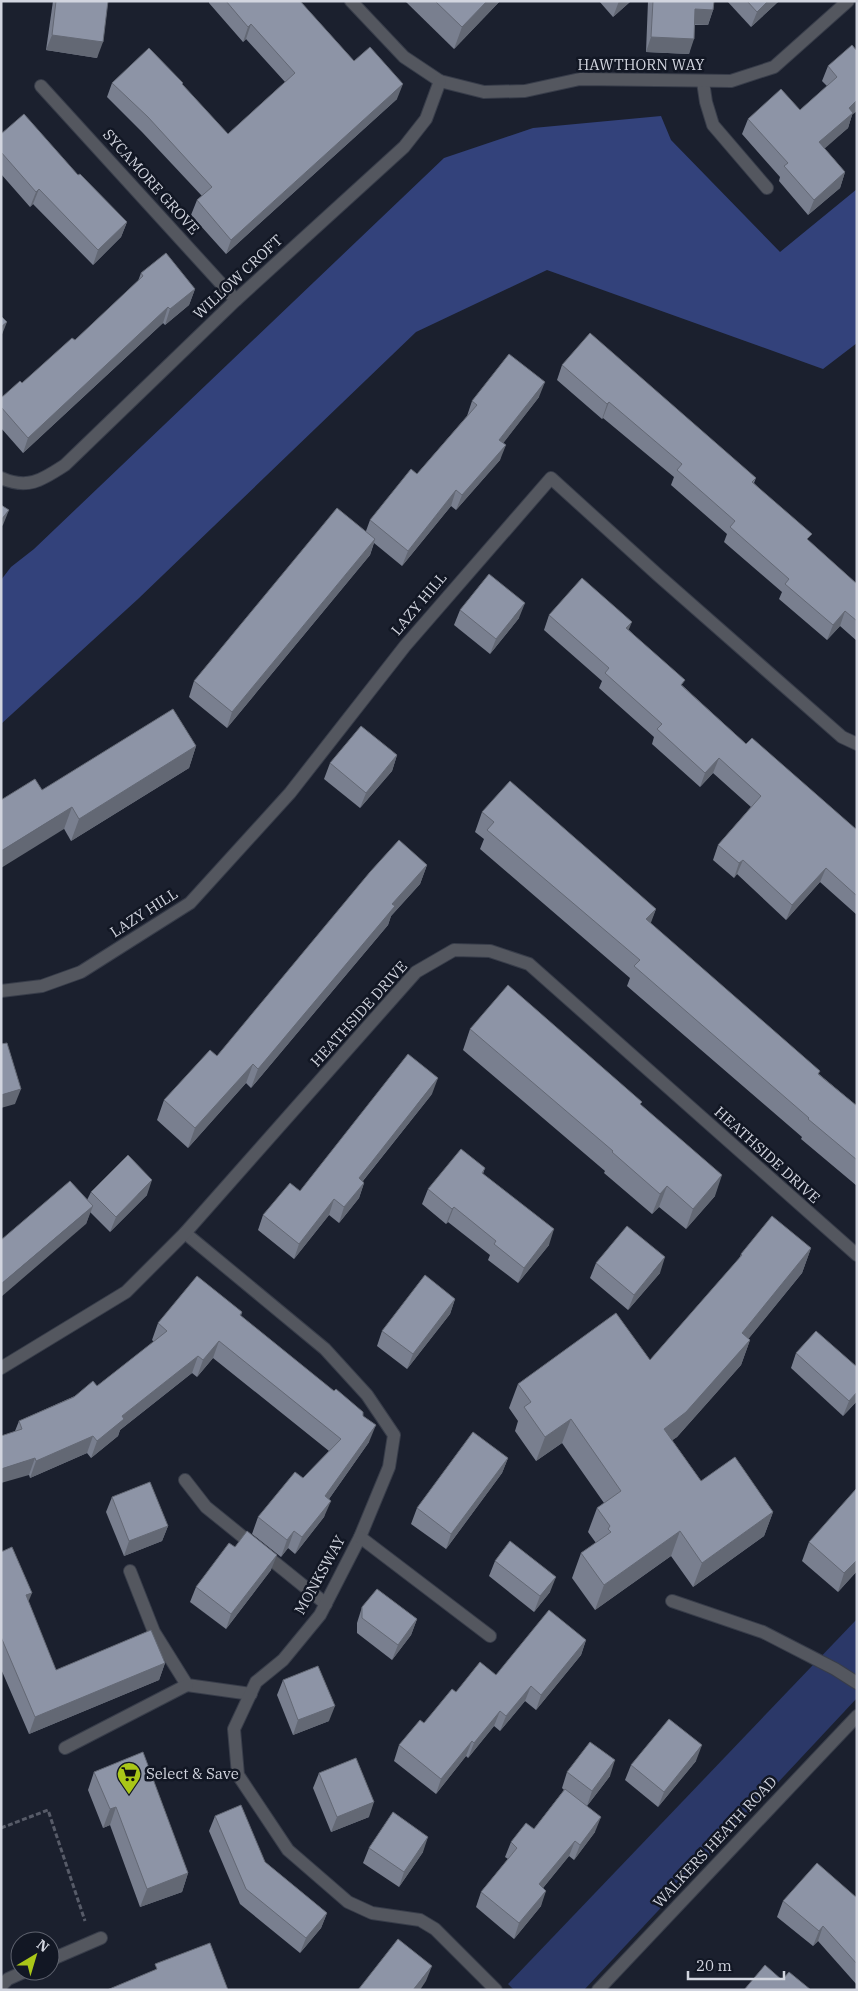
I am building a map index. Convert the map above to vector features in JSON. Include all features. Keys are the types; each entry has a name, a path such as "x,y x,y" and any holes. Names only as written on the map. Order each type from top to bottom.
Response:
{"street":[{"name":"HAWTHORN WAY","path":"350,1 404,56 440,81 484,92 525,91 580,79 731,81 774,67 848,1"},
{"name":"WILLOW CROFT","path":"1,478 12,483 38,482 65,465 236,300 404,147 426,119 440,81"},
{"path":"703,82 706,102 713,125 767,188"},
{"name":"SYCAMORE GROVE","path":"41,86 236,300"},
{"name":"LAZY HILL","path":"1,991 42,986 80,972 190,903 290,793 405,646 551,478 842,737 857,744"},
{"name":"HEATHSIDE DRIVE","path":"1,1368 126,1292 185,1233 416,972 454,950 490,950 529,964 857,1256"},
{"name":"MONKSWAY","path":"185,1233 325,1349 367,1395 394,1435 389,1467 360,1537 326,1604 320,1615 283,1660 256,1682 234,1729 238,1775 288,1850 348,1902 372,1914 420,1920 435,1929 496,1990"},
{"path":"185,1480 206,1507 326,1604"},
{"path":"360,1537 490,1636"},
{"path":"130,1571 154,1632 187,1685"},
{"path":"672,1602 763,1632 835,1669 857,1683"},
{"path":"65,1748 187,1685 251,1694"},
{"name":"WALKERS HEATH ROAD","path":"598,1990 857,1716"},
{"path":"60,1956 96,1940"}],"path":[{"path":"1,1828 48,1810 96,1940"}],"shaded area":[{"path":"661,116 671,140 780,252 857,189 857,343 823,369 547,270 416,332 138,599 1,724 1,580 11,567 34,549 444,158 533,128"},
{"path":"857,1619 857,1698 584,1990 514,1990 508,1984"}],"building":[{"path":"56,1 108,1 103,42 52,35"},
{"path":"226,1 300,1 354,61 370,47 403,84 231,240 197,200 212,187 148,117 112,83 149,48 228,134 295,73 251,24 248,27"},
{"path":"435,1 487,1 462,27"},
{"path":"653,1 714,1 713,10 695,9 694,39 651,37"},
{"path":"747,1 768,1 757,12"},
{"path":"852,45 857,51 857,100 849,108 853,113 819,142 845,172 814,200 784,166 788,163 748,119 781,89 800,110 837,77 828,66"},
{"path":"24,114 78,175 80,174 127,222 98,250 39,189 36,192 1,152 1,134"},
{"path":"166,253 195,289 170,309 168,307 28,438 1,407 1,398 20,381 22,383 72,338 75,340 143,276 141,273"},
{"path":"1,316 7,322 1,327"},
{"path":"590,333 756,478 752,482 812,534 807,539 857,584 857,621 845,611 833,625 785,584 789,579 730,527 735,521 677,470 682,464 562,365"},
{"path":"509,354 545,382 499,440 506,445 462,495 456,490 408,551 370,520 411,469 417,474 477,405 472,401"},
{"path":"1,505 9,510 1,520"},
{"path":"337,508 375,539 232,712 194,681"},
{"path":"489,574 525,603 496,639 460,610"},
{"path":"582,578 632,622 626,628 685,680 681,685 746,744 752,738 857,830 857,896 826,868 792,905 743,860 739,863 718,845 761,796 719,758 705,773 657,729 662,724 605,673 609,668 549,615"},
{"path":"173,709 196,746 79,819 72,807 1,851 1,800 35,779 42,790"},
{"path":"361,726 397,755 366,793 330,763"},
{"path":"510,781 656,909 646,919 820,1071 818,1074 857,1106 857,1160 634,966 640,960 487,830 494,822 482,812"},
{"path":"399,840 427,865 392,904 395,906 258,1069 253,1064 195,1128 164,1100 210,1050 217,1056 370,872"},
{"path":"508,985 722,1175 693,1209 667,1186 660,1194 613,1151 470,1029"},
{"path":"7,1043 21,1089 1,1095 1,1044"},
{"path":"408,1054 438,1078 359,1178 364,1183 344,1207 334,1199 299,1244 263,1215 290,1183 300,1191"},
{"path":"461,1149 485,1168 482,1173 554,1229 524,1268 494,1244 496,1241 428,1189"},
{"path":"128,1155 152,1180 116,1217 91,1192"},
{"path":"70,1181 93,1206 1,1284 1,1240"},
{"path":"772,1216 811,1248 742,1333 750,1340 686,1412 664,1429 701,1481 735,1457 773,1512 702,1563 680,1531 604,1585 581,1553 611,1532 608,1529 610,1526 597,1508 621,1491 571,1419 545,1437 524,1407 531,1402 518,1384 616,1313 650,1360 742,1255"},
{"path":"627,1226 665,1257 634,1295 596,1263"},
{"path":"425,1275 455,1299 413,1354 382,1331"},
{"path":"197,1276 242,1312 240,1315 334,1391 336,1389 363,1412 363,1416 376,1425 325,1496 331,1501 302,1537 294,1531 287,1540 258,1517 295,1472 303,1478 341,1439 219,1341 203,1360 198,1356 122,1416 124,1419 97,1441 93,1436 36,1461 35,1458 1,1469 1,1436 22,1429 19,1421 74,1397 93,1381 97,1386 167,1331 158,1323"},
{"path":"816,1331 857,1367 857,1392 849,1401 796,1353"},
{"path":"473,1432 508,1458 451,1534 417,1508"},
{"path":"150,1482 168,1526 129,1541 112,1497"},
{"path":"856,1489 857,1560 844,1573 809,1542"},
{"path":"247,1531 277,1555 231,1614 196,1587 229,1543 235,1547"},
{"path":"510,1541 556,1577 540,1596 495,1561"},
{"path":"12,1547 32,1593 26,1595 56,1670 151,1630 165,1663 35,1717 1,1637 1,1552"},
{"path":"377,1589 417,1619 398,1645 362,1618 362,1607"},
{"path":"549,1610 586,1640 541,1695 531,1686 506,1716 500,1711 441,1779 399,1745 420,1720 424,1723 452,1689 456,1692 480,1662 496,1675"},
{"path":"318,1666 335,1706 298,1720 283,1680"},
{"path":"669,1719 702,1745 664,1792 631,1765"},
{"path":"590,1742 615,1760 592,1791 567,1772"},
{"path":"143,1752 188,1873 147,1889 116,1807 110,1809 94,1772"},
{"path":"356,1758 374,1802 337,1817 319,1773"},
{"path":"565,1789 601,1817 580,1845 575,1841 539,1884 546,1891 519,1923 481,1892 517,1848 511,1842 526,1823 534,1829"},
{"path":"241,1805 265,1862 327,1913 306,1938 246,1889 215,1816"},
{"path":"393,1812 428,1837 404,1872 369,1848"},
{"path":"817,1863 857,1898 857,1964 823,1926 819,1931 783,1901"},
{"path":"398,1939 432,1966 413,1990 358,1990"},
{"path":"210,1943 228,1990 107,1990 157,1969 155,1964"},
{"path":"765,1965 782,1980 789,1972 811,1990 744,1990"}],"place":[{"name":"Select & Save","path":"129,1795"}]}
